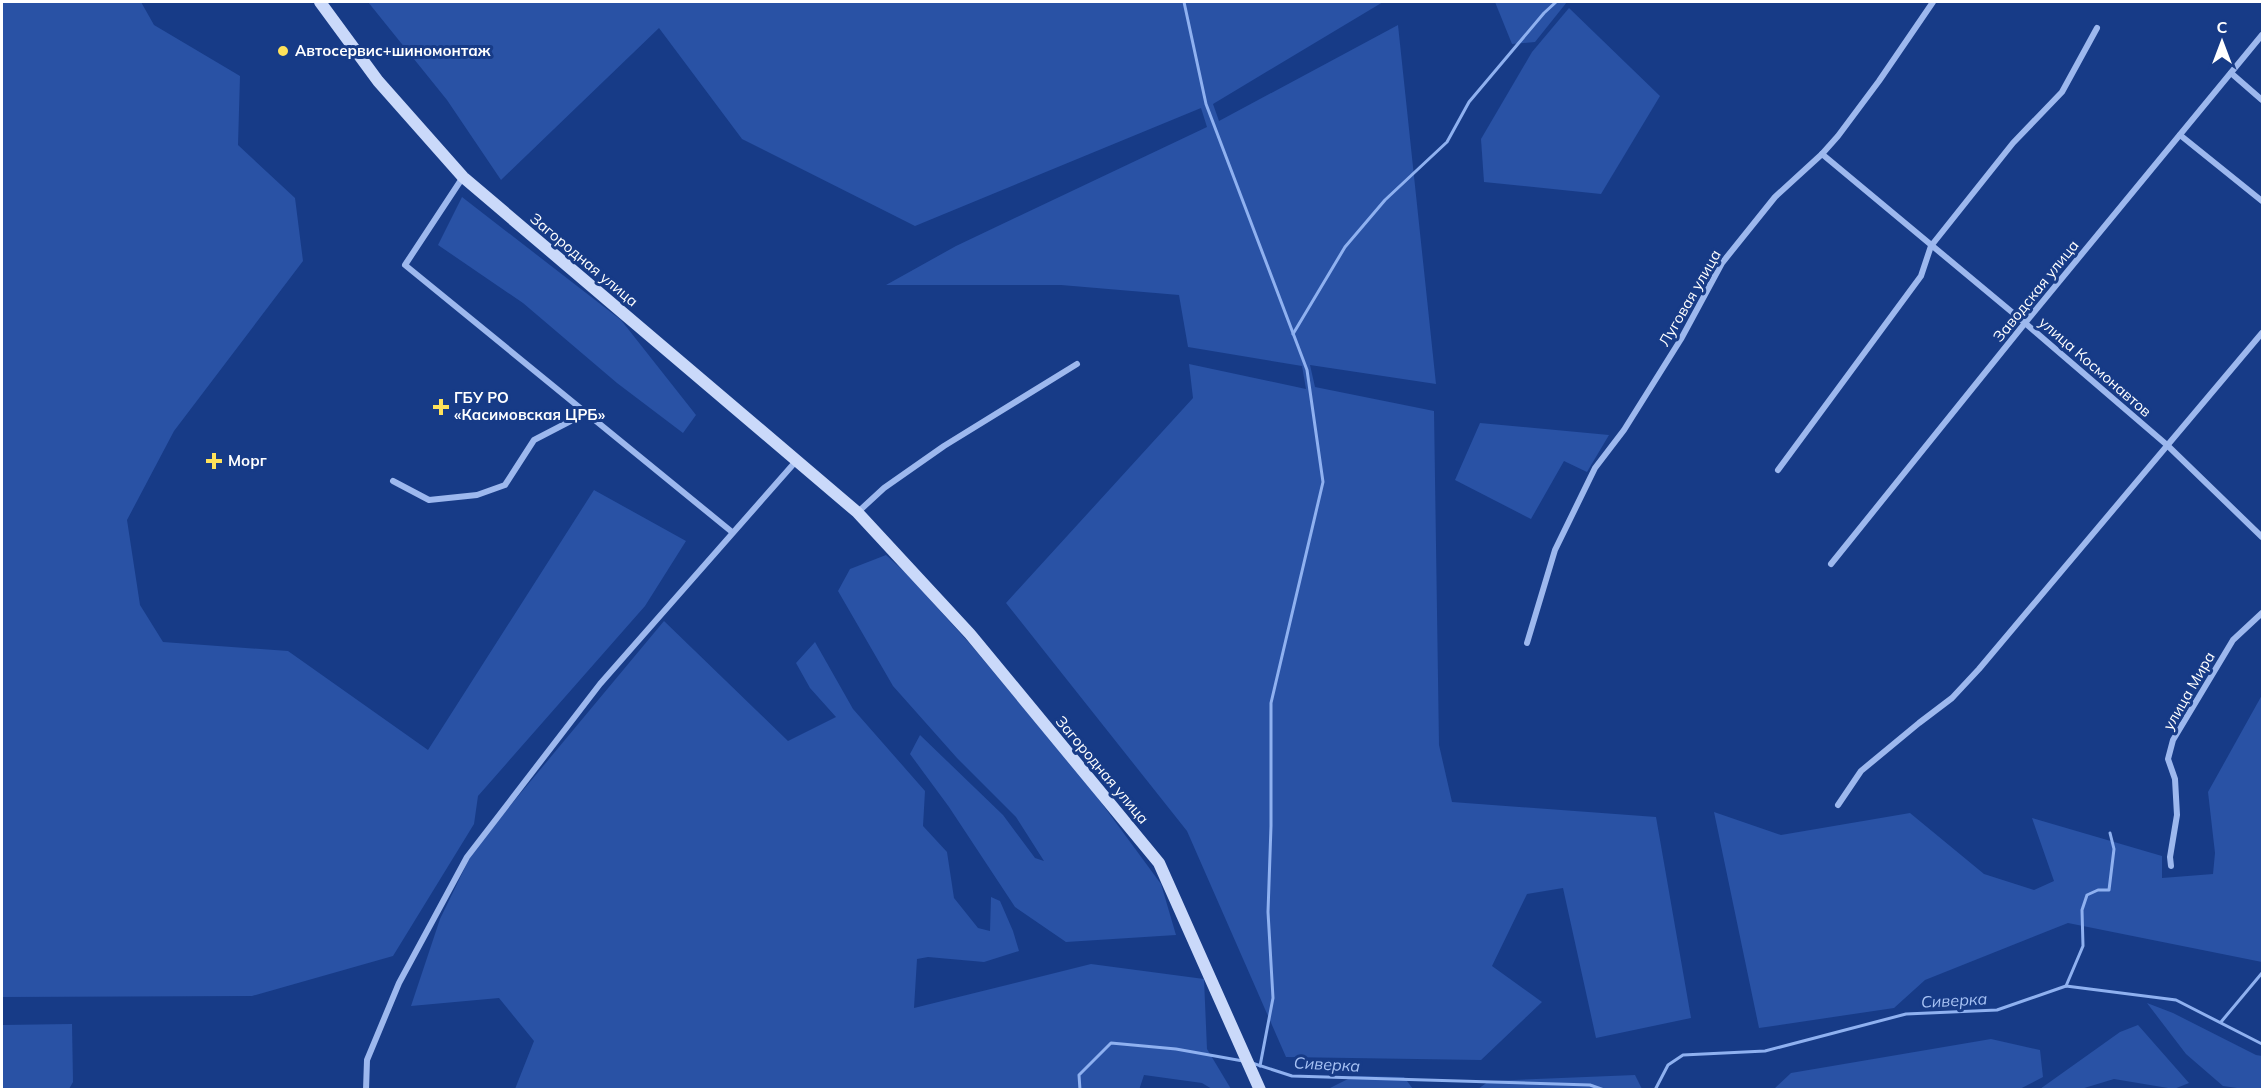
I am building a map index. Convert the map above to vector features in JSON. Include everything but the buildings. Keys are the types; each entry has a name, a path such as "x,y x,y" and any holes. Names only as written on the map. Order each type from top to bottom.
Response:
{"main road":[{"name":"Загородная улица","path":"320,2 378,81 463,177 857,512 970,634 1159,862 1260,1089"}],"street":[{"name":"Луговая улица","path":"1527,643 1555,550 1595,468 1624,430 1681,339 1722,263 1775,197 1822,154 1879,81 1933,2"},
{"path":"1778,470 1921,276 1931,246 2013,143 2062,92 2097,28"},
{"name":"Заводская улица","path":"1832,564 2025,322 2262,35"},
{"path":"2231,73 2262,100"},
{"path":"2180,135 2262,201"},
{"name":"улица Космонавтов","path":"1822,154 2025,322 2167,445 2262,537"},
{"path":"463,177 405,265 732,532"},
{"path":"1838,805 1862,771 1953,698 2262,333"},
{"path":"857,512 884,488 944,446 1077,364"},
{"path":"393,481 429,500 477,495 504,485 534,440 586,413"},
{"path":"366,1089 367,1059 399,983 467,857 600,684 797,459"},
{"name":"улица Мира","path":"2171,866 2170,857 2177,815 2175,779 2168,759 2173,740 2232,640 2262,613"}],"shaded area":[{"path":"2,2 141,2 154,25 240,76 238,145 295,198 303,261 174,431 127,520 140,605 163,642 288,651 428,750 594,490 686,541 645,606 478,796 474,824 393,956 252,996 2,997"},
{"path":"368,2 1383,2 1213,104 1219,121 1398,25 1436,384 1310,365 1315,387 1434,411 1439,745 1452,802 1656,817 1691,1018 1596,1038 1563,888 1527,894 1492,966 1542,1002 1481,1060 1286,1057 1187,831 1006,603 1193,398 1189,364 1306,389 1302,366 1188,347 1179,295 1061,285 886,285 956,246 1207,127 1201,108 915,226 742,139 659,28 501,180 447,100"},
{"path":"1495,2 1567,2 1535,42 1512,44"},
{"path":"1569,8 1660,96 1601,194 1484,182 1481,139 1532,52"},
{"path":"462,197 621,320 696,415 683,433 617,383 523,303 438,245"},
{"path":"1480,423 1609,435 1587,472 1564,461 1531,519 1455,480"},
{"path":"886,555 908,575 971,645 1089,786 1161,884 1176,935 1066,942 1015,907 949,807 910,754 920,735 1003,815 1035,858 1044,861 1016,817 957,758 893,686 838,591 850,569"},
{"path":"664,621 788,741 836,717 810,688 796,663 815,642 853,709 925,791 923,826 947,852 954,898 978,928 990,931 991,897 1000,901 1019,951 984,962 928,957 917,959 914,1008 1091,964 1204,979 1207,1049 1231,1089 1212,1089 1202,1083 1144,1075 1139,1090 515,1089 534,1041 499,998 411,1006 440,919 474,849"},
{"path":"2262,695 2262,962 2068,923 1925,980 1894,1008 1759,1028 1714,812 1781,835 1910,813 1984,874 2034,890 2054,881 2032,818 2162,856 2162,878 2213,874 2215,853 2208,792"},
{"path":"2147,1003 2173,1013 2262,1056 2262,1089 2223,1086 2186,1054"},
{"path":"72,1024 73,1082 69,1089 2,1089 2,1025"},
{"path":"2138,1025 2189,1083 2174,1089 2114,1079 2081,1089 2040,1089 2120,1032"},
{"path":"1991,1039 2040,1050 2043,1077 2018,1090 1774,1089 1791,1073"},
{"path":"1635,1075 1642,1089 1478,1089 1489,1081"},
{"path":"1354,1076 1404,1077 1413,1089 1328,1089"}],"waterway":[{"path":"1184,2 1206,104 1307,370 1323,482 1271,703 1268,912 1273,998 1260,1066"},
{"path":"1293,334 1345,247 1385,200 1447,142 1469,102 1544,13 1556,2"},
{"path":"2066,986 2083,946 2082,910 2087,895 2098,890 2109,890 2114,849 2110,833"},
{"path":"2221,1022 2262,973"},
{"name":"Сиверка","path":"1655,1090 1668,1065 1683,1055 1765,1051 1906,1014 1997,1010 2066,986 2176,1000 2262,1044"},
{"name":"Сиверка","path":"1080,1090 1079,1075 1111,1043 1176,1049 1243,1061"},
{"name":"Сиверка","path":"1252,1063 1292,1076 1590,1085 1604,1090"}],"place":[{"name":"Автосервис+шиномонтаж","path":"283,51"},
{"name":"ГБУ РО «Касимовская ЦРБ»","path":"441,407"},
{"name":"Морг","path":"214,461"}]}
